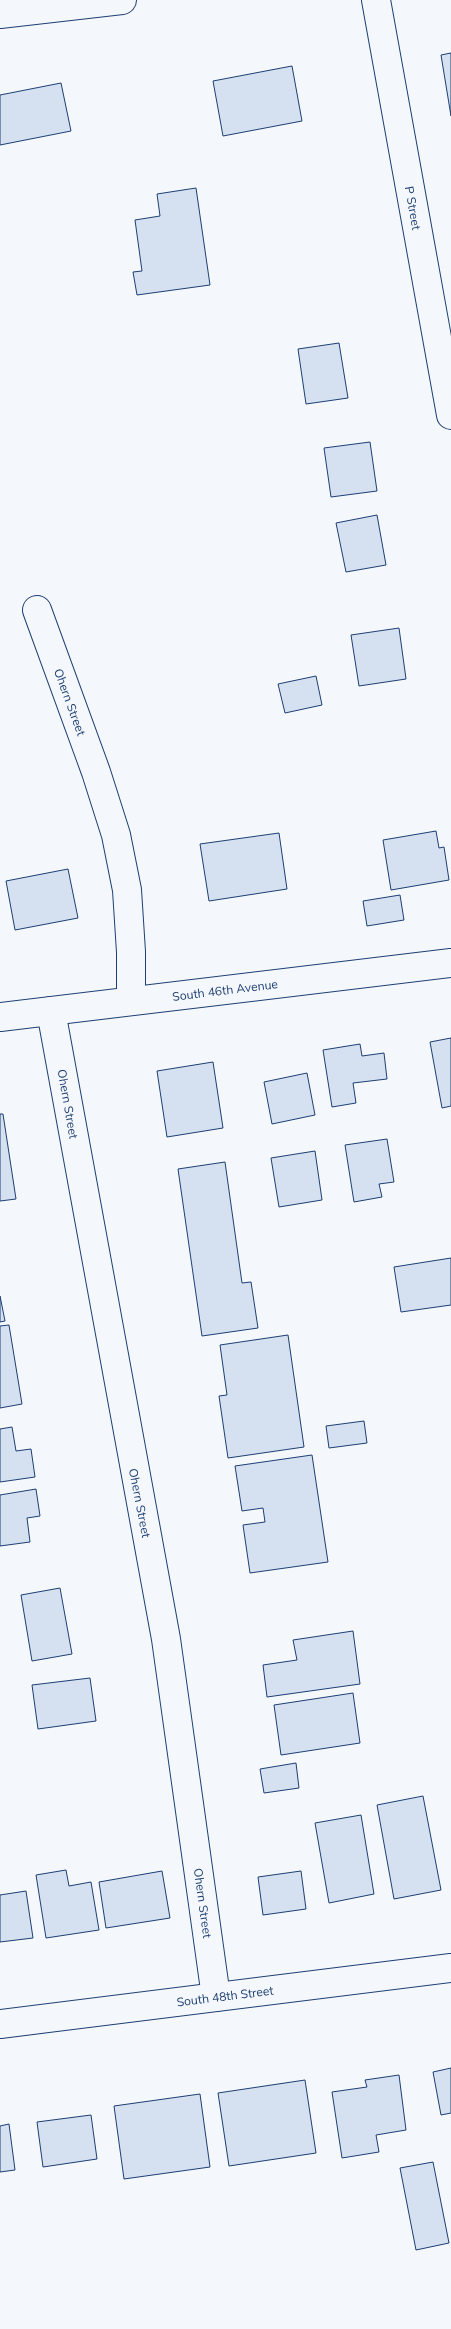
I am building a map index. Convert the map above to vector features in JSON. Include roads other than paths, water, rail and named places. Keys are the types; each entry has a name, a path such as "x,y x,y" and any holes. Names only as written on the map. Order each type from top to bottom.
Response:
{"street":[{"path":"0,14 122,0"},
{"name":"P Street","path":"376,0 451,415"},
{"name":"Ohern Street","path":"37,610 96,772 116,835 127,890 131,952 131,1001"},
{"name":"South 46th Avenue","path":"0,1017 451,963"},
{"name":"Ohern Street","path":"51,1011 166,1639 216,1997"},
{"name":"South 48th Street","path":"0,2024 451,1968"}]}
